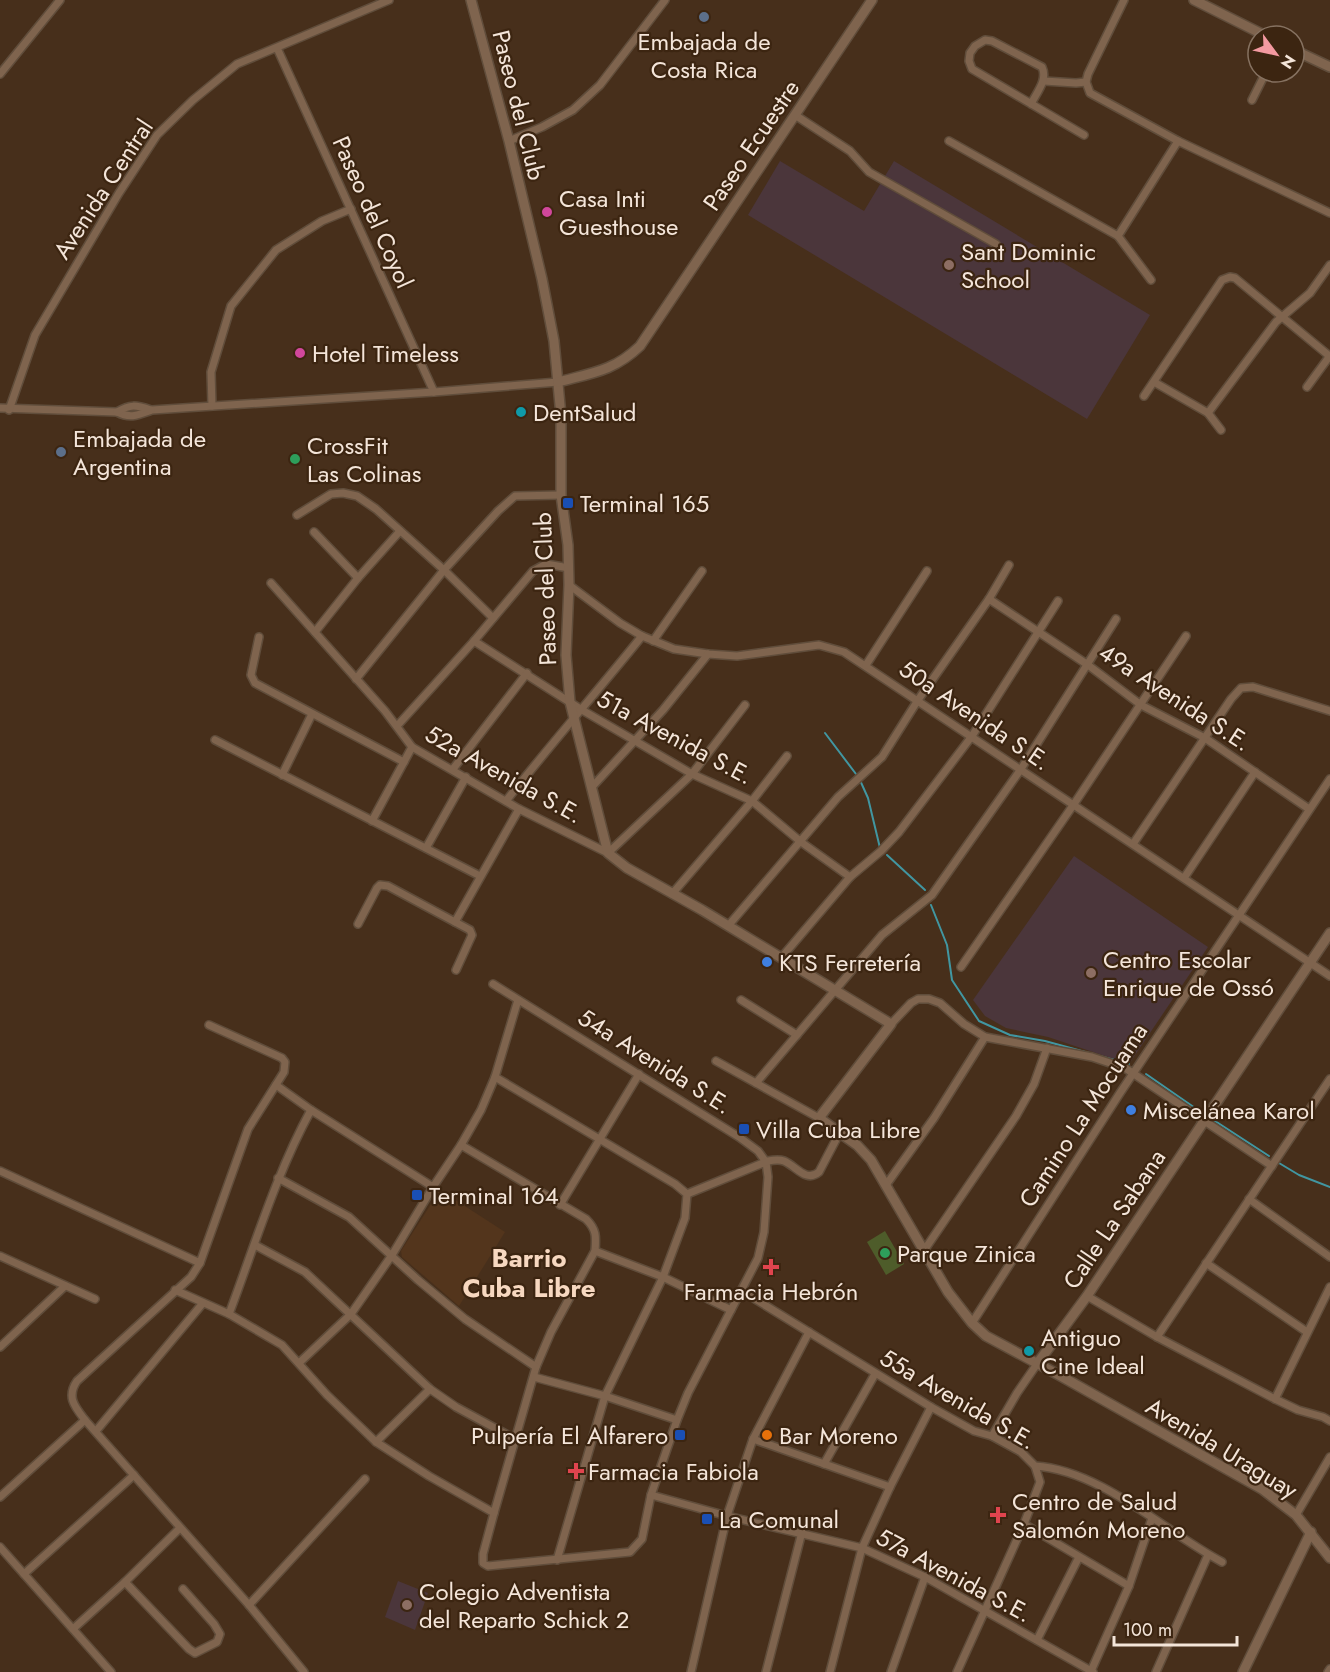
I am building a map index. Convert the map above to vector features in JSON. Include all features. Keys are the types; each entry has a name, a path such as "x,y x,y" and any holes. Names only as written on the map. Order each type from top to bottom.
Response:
{"street":[{"path":"0,74 60,0"},
{"name":"Avenida Central","path":"9,410 35,335 157,135 192,100 237,64 389,0"},
{"name":"Paseo del Club","path":"471,0 542,279 554,341 561,416 561,495 568,545 566,655 570,702 608,853"},
{"path":"508,141 542,127 573,110 600,85 665,0"},
{"name":"Paseo Ecuestre","path":"152,410 558,382 607,369 626,359 640,346 872,0"},
{"path":"1124,0 1088,74 1086,82 1090,93 1099,100 1178,141 1330,213"},
{"path":"1194,0 1246,26"},
{"path":"1031,104 1044,81 1042,68 992,41 980,41 970,53 969,61 972,69 1031,104 1084,135"},
{"name":"Paseo del Coyol","path":"277,48 434,392"},
{"path":"1306,56 1330,67"},
{"path":"1044,81 1086,82"},
{"path":"1252,100 1260,84"},
{"path":"795,115 850,150 869,172 996,244"},
{"path":"949,141 1118,236 1151,280"},
{"path":"1118,236 1178,141"},
{"path":"212,406 211,372 231,306 276,250 322,221 351,209"},
{"path":"1208,413 1282,316 1310,293 1330,265"},
{"path":"1144,396 1222,280 1230,277 1235,278 1329,357 1307,387"},
{"path":"1154,382 1208,413 1221,429"},
{"path":"117,412 127,406 136,405 152,410"},
{"path":"0,408 117,412 133,417 152,410"},
{"path":"297,515 331,495 343,493 357,496 376,509 444,570 492,618"},
{"path":"357,678 444,570 498,511 515,496 561,495"},
{"path":"315,632 400,531"},
{"path":"314,532 358,579"},
{"path":"397,726 474,641 533,571 546,564 569,568"},
{"path":"728,926 838,797 882,757 1010,565"},
{"path":"652,641 702,571"},
{"path":"866,665 927,571"},
{"name":"52a Avenida S.E.","path":"271,583 357,678 412,747 519,809 608,853"},
{"name":"50a Avenida S.E.","path":"569,585 620,623 652,641 674,649 737,656 819,645 844,652 1330,976"},
{"name":"49a Avenida S.E.","path":"989,599 1088,664 1141,705 1205,738 1309,810"},
{"path":"781,958 850,877 881,851 899,832 972,736 1058,601"},
{"path":"756,1083 882,935 932,895 1021,769 1116,619"},
{"path":"506,801 555,738 582,710 642,636"},
{"path":"961,967 1074,804 1186,636"},
{"path":"259,637 251,675 255,683 404,762"},
{"name":"51a Avenida S.E.","path":"474,641 582,710 692,774 752,801 801,842 850,877"},
{"path":"592,787 663,710 708,654"},
{"path":"453,769 527,674"},
{"path":"1133,844 1231,699 1241,688 1253,687 1330,711"},
{"path":"745,705 692,774 608,853 627,868 891,1024"},
{"path":"282,774 312,714"},
{"path":"215,740 480,876"},
{"path":"372,821 412,747"},
{"path":"672,894 752,801 787,756"},
{"path":"1184,878 1255,772"},
{"path":"426,848 466,777"},
{"name":"Camino La Mocuama","path":"972,1323 1133,1073 1330,779"},
{"path":"455,922 519,809"},
{"path":"358,924 377,888 380,885 388,886 470,930 472,935 456,970"},
{"name":"Calle La Sabana","path":"992,1436 1017,1393 1087,1296 1330,933"},
{"name":"54a Avenida S.E.","path":"493,984 739,1137 758,1150 766,1162"},
{"path":"299,1363 351,1314 392,1255 461,1145 481,1110 495,1077 518,999"},
{"path":"819,1118 891,1024 911,1003 918,999 929,999 940,1003 964,1024 985,1037 1092,1056 1125,1068 1272,1166"},
{"path":"741,1000 797,1035"},
{"path":"209,1025 282,1058 285,1062 284,1072 248,1129 200,1263 190,1277 76,1381 71,1395 73,1404 85,1420 249,1605 304,1672"},
{"path":"886,1185 934,1118 985,1037"},
{"path":"923,1252 1016,1116 1034,1084 1047,1048"},
{"name":"Avenida Uraguay","path":"716,1061 819,1118 840,1132 871,1160 948,1292 972,1323 986,1336 1262,1489 1296,1515 1330,1558"},
{"path":"561,1204 639,1074"},
{"path":"495,1077 675,1184 687,1194"},
{"path":"1157,1337 1330,1079"},
{"path":"276,1085 311,1110 433,1187"},
{"path":"229,1314 278,1178 311,1110"},
{"path":"687,1194 766,1162 783,1161 808,1177 814,1176 819,1172 840,1132"},
{"path":"461,1145 586,1219 595,1228 595,1251 551,1332 536,1367 483,1554 483,1563 488,1566 630,1551 642,1539 651,1496 676,1420 758,1258 764,1232 768,1177 766,1162"},
{"path":"0,1171 200,1263"},
{"path":"278,1178 349,1216 417,1280 465,1319 536,1367"},
{"path":"557,1560 605,1396 663,1277 685,1218 687,1194"},
{"path":"1249,1199 1330,1257"},
{"path":"255,1245 305,1272 430,1389 456,1407 515,1439"},
{"path":"595,1251 663,1277 731,1310"},
{"path":"0,1256 95,1299"},
{"path":"1206,1263 1307,1332"},
{"path":"0,1347 65,1286"},
{"path":"1275,1399 1330,1287"},
{"path":"175,1290 229,1314 282,1345 327,1395 376,1442 429,1476 494,1513"},
{"name":"55a Avenida S.E.","path":"742,1291 931,1407 974,1431 992,1436 1021,1452 1035,1467 1049,1467 1105,1488 1222,1562"},
{"path":"1087,1296 1157,1337 1275,1399 1298,1410 1330,1420"},
{"path":"96,1431 203,1303"},
{"path":"691,1672 727,1516 753,1439 809,1332"},
{"path":"824,1464 875,1374"},
{"path":"534,1377 605,1396 676,1420"},
{"path":"376,1442 430,1389"},
{"path":"830,1672 862,1548 931,1407"},
{"path":"0,1497 85,1420"},
{"path":"753,1439 890,1487"},
{"path":"1296,1515 1330,1457"},
{"path":"957,1672 1024,1524 1040,1482 1035,1467"},
{"path":"24,1574 134,1475"},
{"path":"249,1605 365,1479"},
{"name":"57a Avenida S.E.","path":"651,1496 862,1548 925,1577 1092,1672"},
{"path":"1092,1672 1129,1586 1152,1518"},
{"path":"1024,1524 1129,1586"},
{"path":"73,1629 180,1528"},
{"path":"766,1672 802,1532"},
{"path":"1243,1672 1311,1532"},
{"path":"0,1547 111,1672"},
{"path":"1155,1672 1208,1555"},
{"path":"1037,1640 1079,1557"},
{"path":"891,1672 925,1577"},
{"path":"125,1582 189,1650 195,1653 217,1642 220,1634 183,1589"}],"shaded area":[{"name":"Sant Dominic School","path":"780,161 864,211 894,161 1150,315 1087,419 748,215"},
{"name":"Centro Escolar Enrique de Ossó","path":"1074,856 1208,947 1129,1064 1048,1037 1006,1028 985,1016 973,1000"},
{"path":"440,1190 505,1232 459,1306 402,1257 401,1251"},
{"name":"Colegio Adventista del Reparto Schick 2","path":"398,1581 428,1593 415,1630 385,1617"}],"green space":[{"name":"Parque Zinica","path":"885,1231 904,1264 886,1275 867,1242"}],"waterway":[{"path":"825,733 859,778 868,798 880,848"},
{"path":"887,855 925,890"},
{"path":"931,905 947,945 952,980 979,1021 1010,1035 1045,1041 1129,1064"},
{"path":"1146,1074 1198,1110"},
{"path":"1212,1119 1269,1156"},
{"path":"1279,1163 1299,1175 1330,1187"}],"place":[{"name":"Embajada de Costa Rica","path":"704,17"},
{"name":"Casa Inti Guesthouse","path":"547,212"},
{"name":"Sant Dominic School","path":"949,265"},
{"name":"Hotel Timeless","path":"300,353"},
{"name":"DentSalud","path":"521,412"},
{"name":"Embajada de Argentina","path":"61,452"},
{"name":"CrossFit Las Colinas","path":"295,459"},
{"name":"Terminal 165","path":"568,503"},
{"name":"KTS Ferretería","path":"767,962"},
{"name":"Centro Escolar Enrique de Ossó","path":"1091,973"},
{"name":"Miscelánea Karol","path":"1131,1110"},
{"name":"Villa Cuba Libre","path":"744,1129"},
{"name":"Terminal 164","path":"417,1195"},
{"name":"Parque Zinica","path":"885,1253"},
{"name":"Farmacia Hebrón","path":"771,1267"},
{"name":"Antiguo Cine Ideal","path":"1029,1351"},
{"name":"Pulpería El Alfarero","path":"680,1435"},
{"name":"Bar Moreno","path":"767,1435"},
{"name":"Farmacia Fabiola","path":"576,1471"},
{"name":"Centro de Salud Salomón Moreno","path":"998,1515"},
{"name":"La Comunal","path":"707,1519"},
{"name":"Colegio Adventista del Reparto Schick 2","path":"407,1605"}],"district":[{"name":"Barrio Cuba Libre","path":"529,1273"}]}
